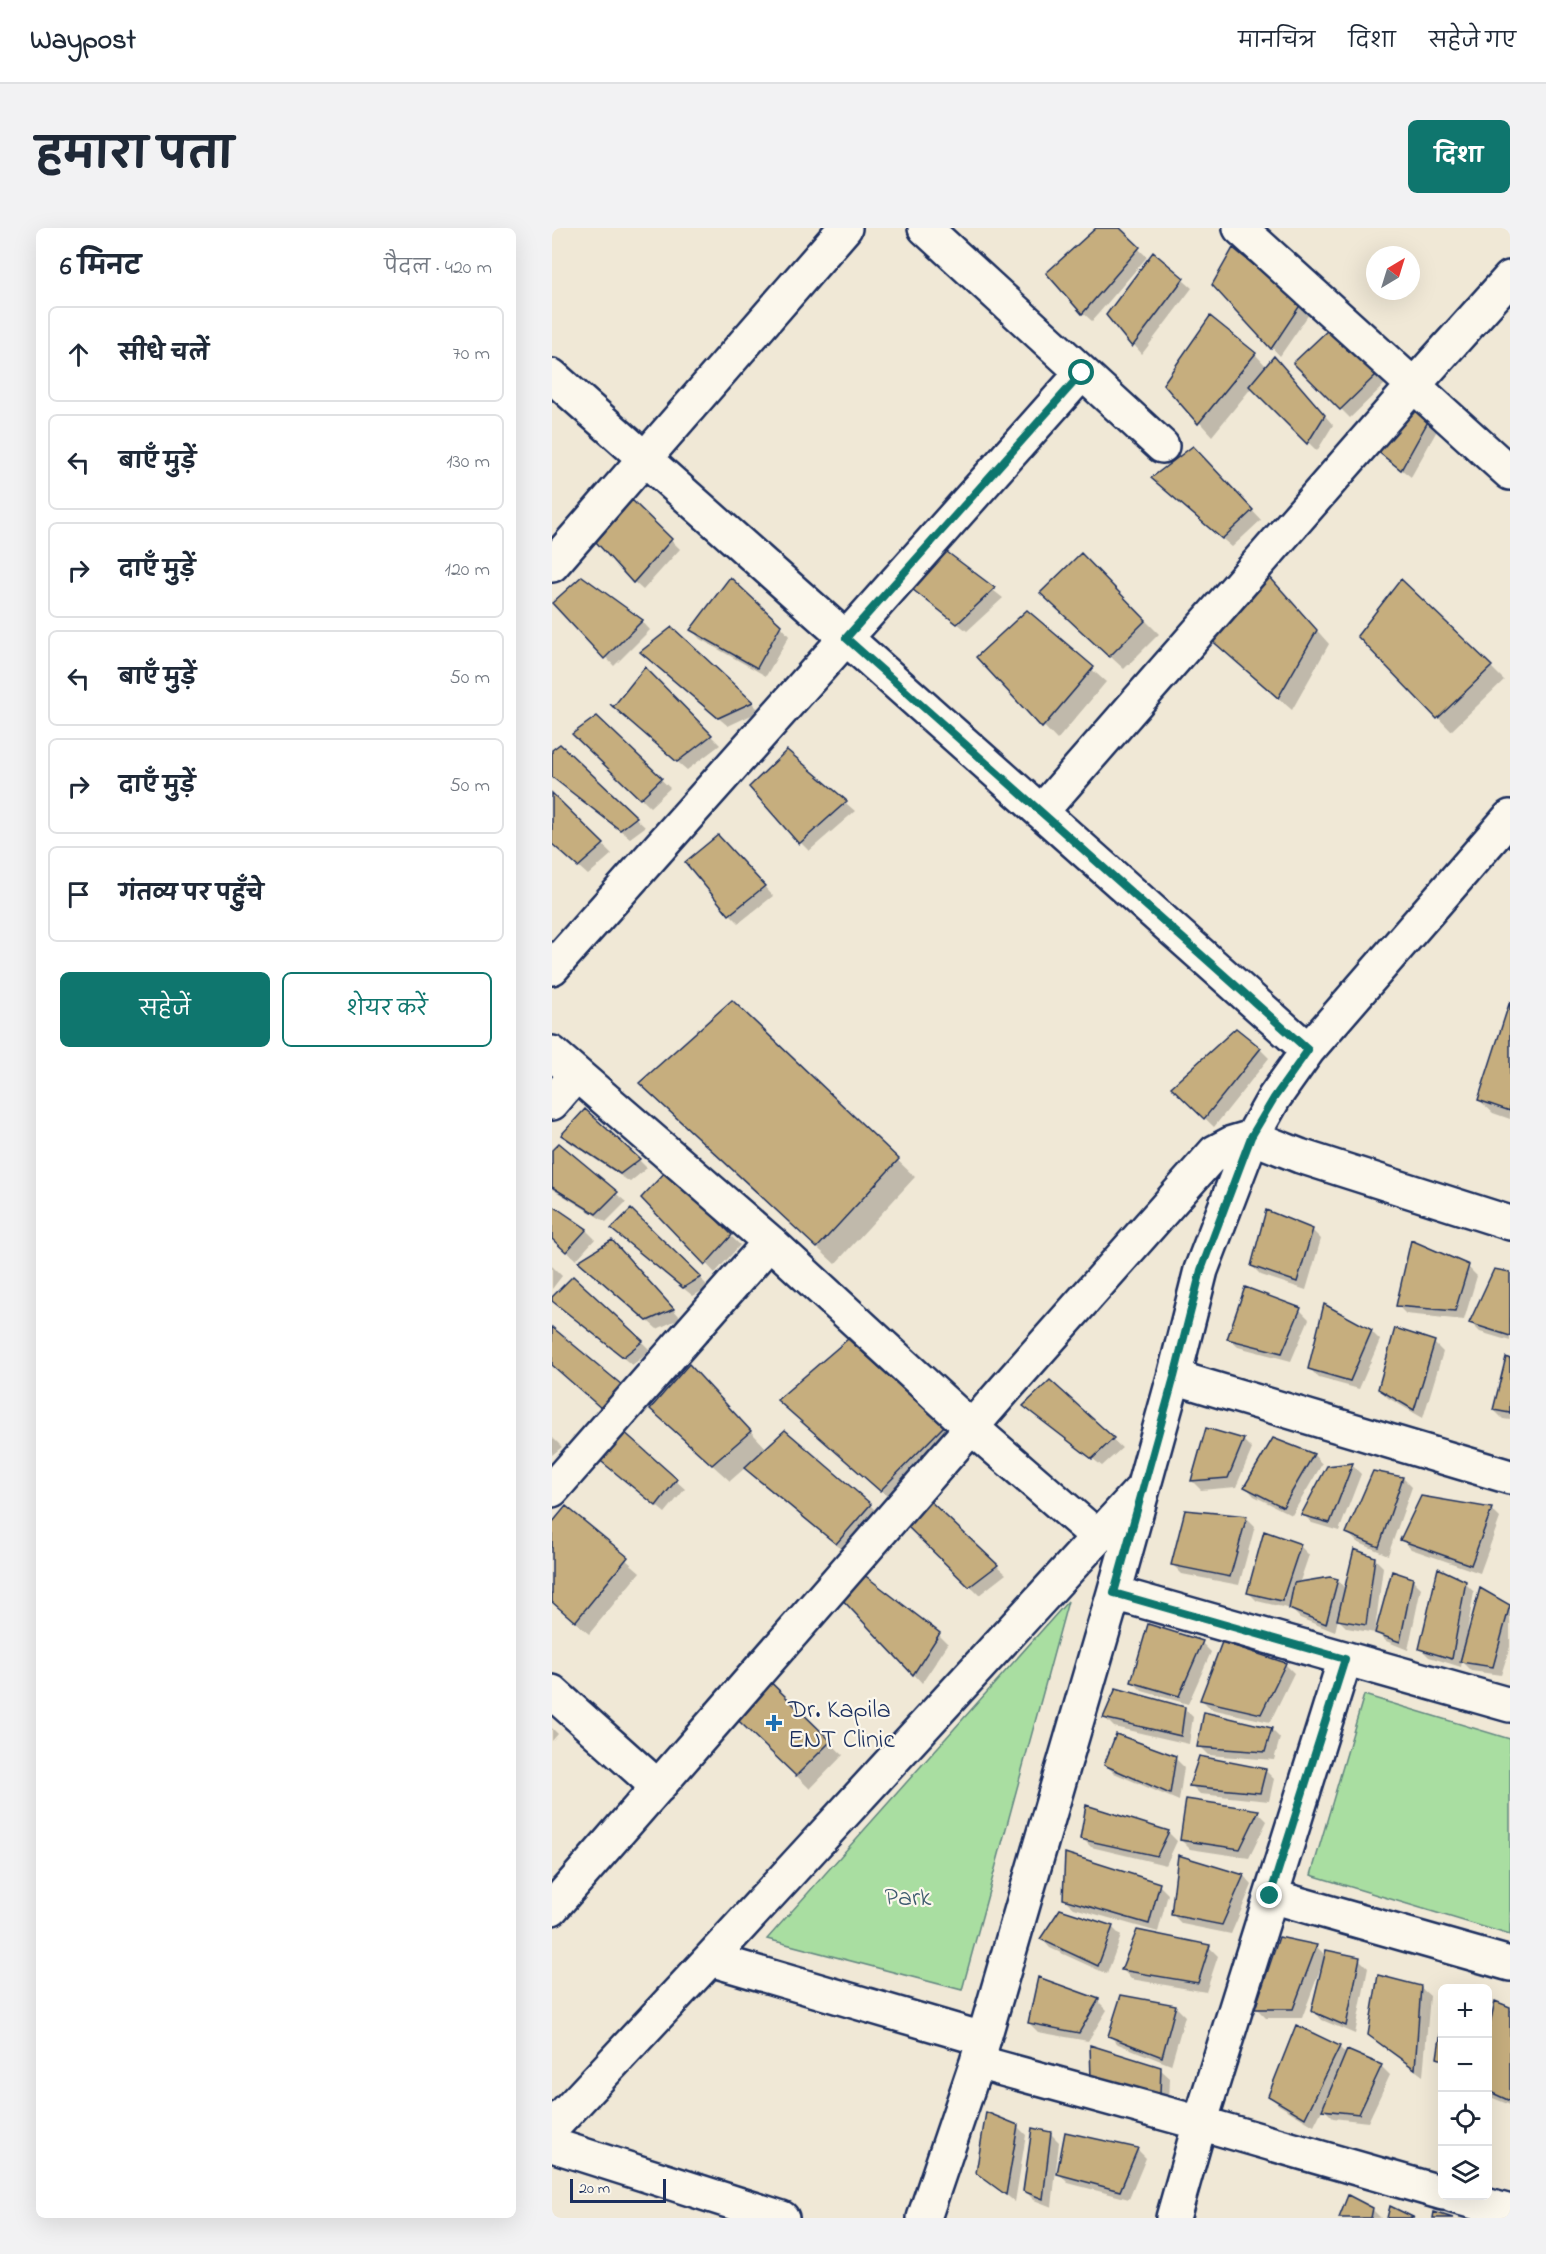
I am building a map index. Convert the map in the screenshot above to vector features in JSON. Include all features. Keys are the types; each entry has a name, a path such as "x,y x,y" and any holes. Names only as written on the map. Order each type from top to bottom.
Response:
{"street":[{"path":"552,565 845,228"},
{"path":"925,228 1162,446"},
{"path":"1240,228 1510,472"},
{"path":"1041,812 1510,278"},
{"path":"552,968 1082,373"},
{"path":"552,376 1308,1050"},
{"path":"924,2218 980,2051 1114,1593 1201,1270 1251,1137 1274,1098 1308,1050 1510,817"},
{"path":"552,1053 770,1242 971,1428 1098,1537"},
{"path":"552,1103 576,1075"},
{"path":"552,1908 1215,1152 1251,1137 1300,1156 1510,1223"},
{"path":"552,1490 770,1242"},
{"path":"1174,1377 1510,1477"},
{"path":"552,2128 1144,1486"},
{"path":"1114,1593 1510,1705"},
{"path":"1173,2218 1200,2123 1345,1659"},
{"path":"552,1692 658,1787"},
{"path":"1270,1896 1510,1964"},
{"path":"710,1959 1200,2123 1438,2192"},
{"path":"552,2145 782,2218"},
{"path":"1467,2200 1510,2212"}],"green space":[{"name":"Park","path":"1068,1601 962,1990 767,1939"},
{"path":"1364,1695 1510,1739 1510,1935 1311,1875"}],"building":[{"path":"1096,228 1120,228 1140,247 1082,314 1046,273"},
{"path":"1233,248 1301,304 1271,349 1212,285"},
{"path":"1153,252 1184,278 1132,347 1106,315"},
{"path":"1210,316 1256,353 1198,424 1163,384"},
{"path":"1328,330 1377,374 1340,410 1293,363"},
{"path":"1274,356 1325,415 1307,444 1249,386"},
{"path":"1409,402 1431,416 1401,470 1372,447"},
{"path":"1193,446 1253,510 1222,539 1151,478"},
{"path":"632,500 672,539 633,583 596,542"},
{"path":"943,549 995,588 957,624 908,586"},
{"path":"1081,553 1146,620 1109,657 1040,593"},
{"path":"1268,575 1317,630 1278,698 1209,638"},
{"path":"582,576 643,620 604,659 552,603"},
{"path":"730,577 781,625 757,668 690,630"},
{"path":"1401,579 1492,666 1437,719 1357,636"},
{"path":"1027,610 1094,667 1042,728 976,657"},
{"path":"672,627 753,702 718,718 640,652"},
{"path":"645,667 712,735 677,762 613,707"},
{"path":"597,716 662,778 640,799 572,734"},
{"path":"560,744 637,817 620,830 552,777 552,750"},
{"path":"787,750 847,801 799,844 749,787"},
{"path":"552,793 604,844 578,867 552,844"},
{"path":"718,835 765,886 729,915 685,862"},
{"path":"732,1000 899,1159 817,1248 639,1083"},
{"path":"1510,1001 1510,1111 1478,1100"},
{"path":"1236,1028 1261,1048 1204,1119 1171,1087"},
{"path":"585,1109 640,1159 620,1174 561,1135"},
{"path":"559,1143 618,1192 596,1214 552,1187 552,1150"},
{"path":"667,1170 732,1235 705,1265 641,1198"},
{"path":"552,1205 587,1229 566,1252 552,1239"},
{"path":"631,1209 701,1277 683,1288 611,1229"},
{"path":"1266,1210 1313,1229 1297,1282 1251,1266"},
{"path":"612,1240 674,1309 647,1321 578,1261"},
{"path":"1411,1240 1469,1265 1455,1311 1396,1306"},
{"path":"1494,1269 1510,1272 1510,1336 1469,1323"},
{"path":"573,1276 643,1341 623,1357 552,1301 552,1297"},
{"path":"1245,1287 1301,1308 1282,1353 1227,1339"},
{"path":"1324,1304 1372,1330 1350,1381 1308,1369"},
{"path":"552,1327 622,1385 602,1409 552,1365"},
{"path":"1395,1328 1435,1341 1414,1410 1378,1389"},
{"path":"848,1339 944,1426 880,1491 777,1400"},
{"path":"1506,1357 1510,1359 1510,1413 1493,1410"},
{"path":"689,1364 751,1431 712,1465 650,1409"},
{"path":"1050,1380 1114,1438 1092,1459 1023,1406"},
{"path":"1206,1428 1244,1439 1228,1478 1191,1481"},
{"path":"622,1430 677,1479 656,1506 597,1458"},
{"path":"785,1430 871,1504 836,1544 744,1468"},
{"path":"1273,1438 1314,1454 1283,1507 1244,1487"},
{"path":"1353,1463 1330,1523 1301,1515 1327,1466"},
{"path":"1373,1471 1403,1477 1379,1547 1346,1533"},
{"path":"1421,1496 1492,1508 1471,1565 1400,1540"},
{"path":"928,1499 998,1565 969,1587 904,1523"},
{"path":"566,1506 628,1557 575,1622 552,1602 552,1523"},
{"path":"1185,1510 1247,1516 1230,1577 1171,1565"},
{"path":"1264,1531 1301,1544 1282,1601 1247,1593"},
{"path":"1354,1549 1375,1557 1366,1625 1337,1620"},
{"path":"1438,1568 1466,1581 1452,1659 1419,1649"},
{"path":"1392,1571 1413,1578 1400,1642 1375,1633"},
{"path":"863,1574 940,1633 913,1675 838,1595"},
{"path":"1330,1577 1338,1579 1326,1624 1289,1609 1294,1583"},
{"path":"1480,1588 1510,1605 1493,1667 1460,1662"},
{"path":"1148,1624 1203,1641 1179,1696 1131,1682"},
{"path":"1222,1642 1286,1663 1261,1714 1200,1700"},
{"path":"751,1663 831,1741 796,1776 716,1699"},
{"path":"1116,1688 1185,1707 1181,1736 1103,1718"},
{"path":"1204,1712 1272,1728 1265,1752 1197,1747"},
{"path":"1116,1734 1176,1756 1170,1794 1104,1765"},
{"path":"1199,1756 1266,1769 1260,1793 1189,1786"},
{"path":"1186,1799 1259,1810 1240,1849 1180,1840"},
{"path":"1086,1805 1169,1831 1157,1856 1080,1839"},
{"path":"1065,1853 1160,1883 1149,1924 1063,1899"},
{"path":"1178,1855 1244,1875 1222,1925 1171,1915"},
{"path":"1060,1909 1113,1926 1098,1966 1040,1939"},
{"path":"1137,1930 1210,1945 1198,1983 1121,1970"},
{"path":"1279,1937 1317,1945 1293,2009 1255,2009"},
{"path":"1326,1950 1360,1957 1346,2026 1311,2011"},
{"path":"1378,1975 1421,1986 1415,2069 1368,2035"},
{"path":"1038,1977 1099,1999 1079,2033 1028,2023"},
{"path":"1121,1995 1176,2005 1162,2057 1108,2036"},
{"path":"1495,2001 1510,2007 1510,2101 1492,2093 1492,2015"},
{"path":"1296,2025 1340,2046 1305,2118 1268,2096"},
{"path":"1090,2045 1161,2067 1160,2094 1091,2080"},
{"path":"1347,2050 1382,2065 1359,2114 1322,2110"},
{"path":"986,2112 1018,2125 1006,2195 976,2173"},
{"path":"1032,2128 1051,2132 1043,2199 1023,2191"},
{"path":"1065,2132 1138,2148 1120,2191 1057,2174"},
{"path":"1348,2195 1373,2208 1371,2218 1339,2218"},
{"path":"1390,2206 1415,2218 1387,2218"},
{"path":"1434,2212 1453,2218 1433,2218"}],"place":[{"name":"Dr. Kapila ENT Clinic","path":"774,1723"}],"route":[{"path":"1082,373 846,638 1308,1050 1274,1098 1251,1137 1201,1270 1114,1593 1345,1659 1270,1896"}]}
